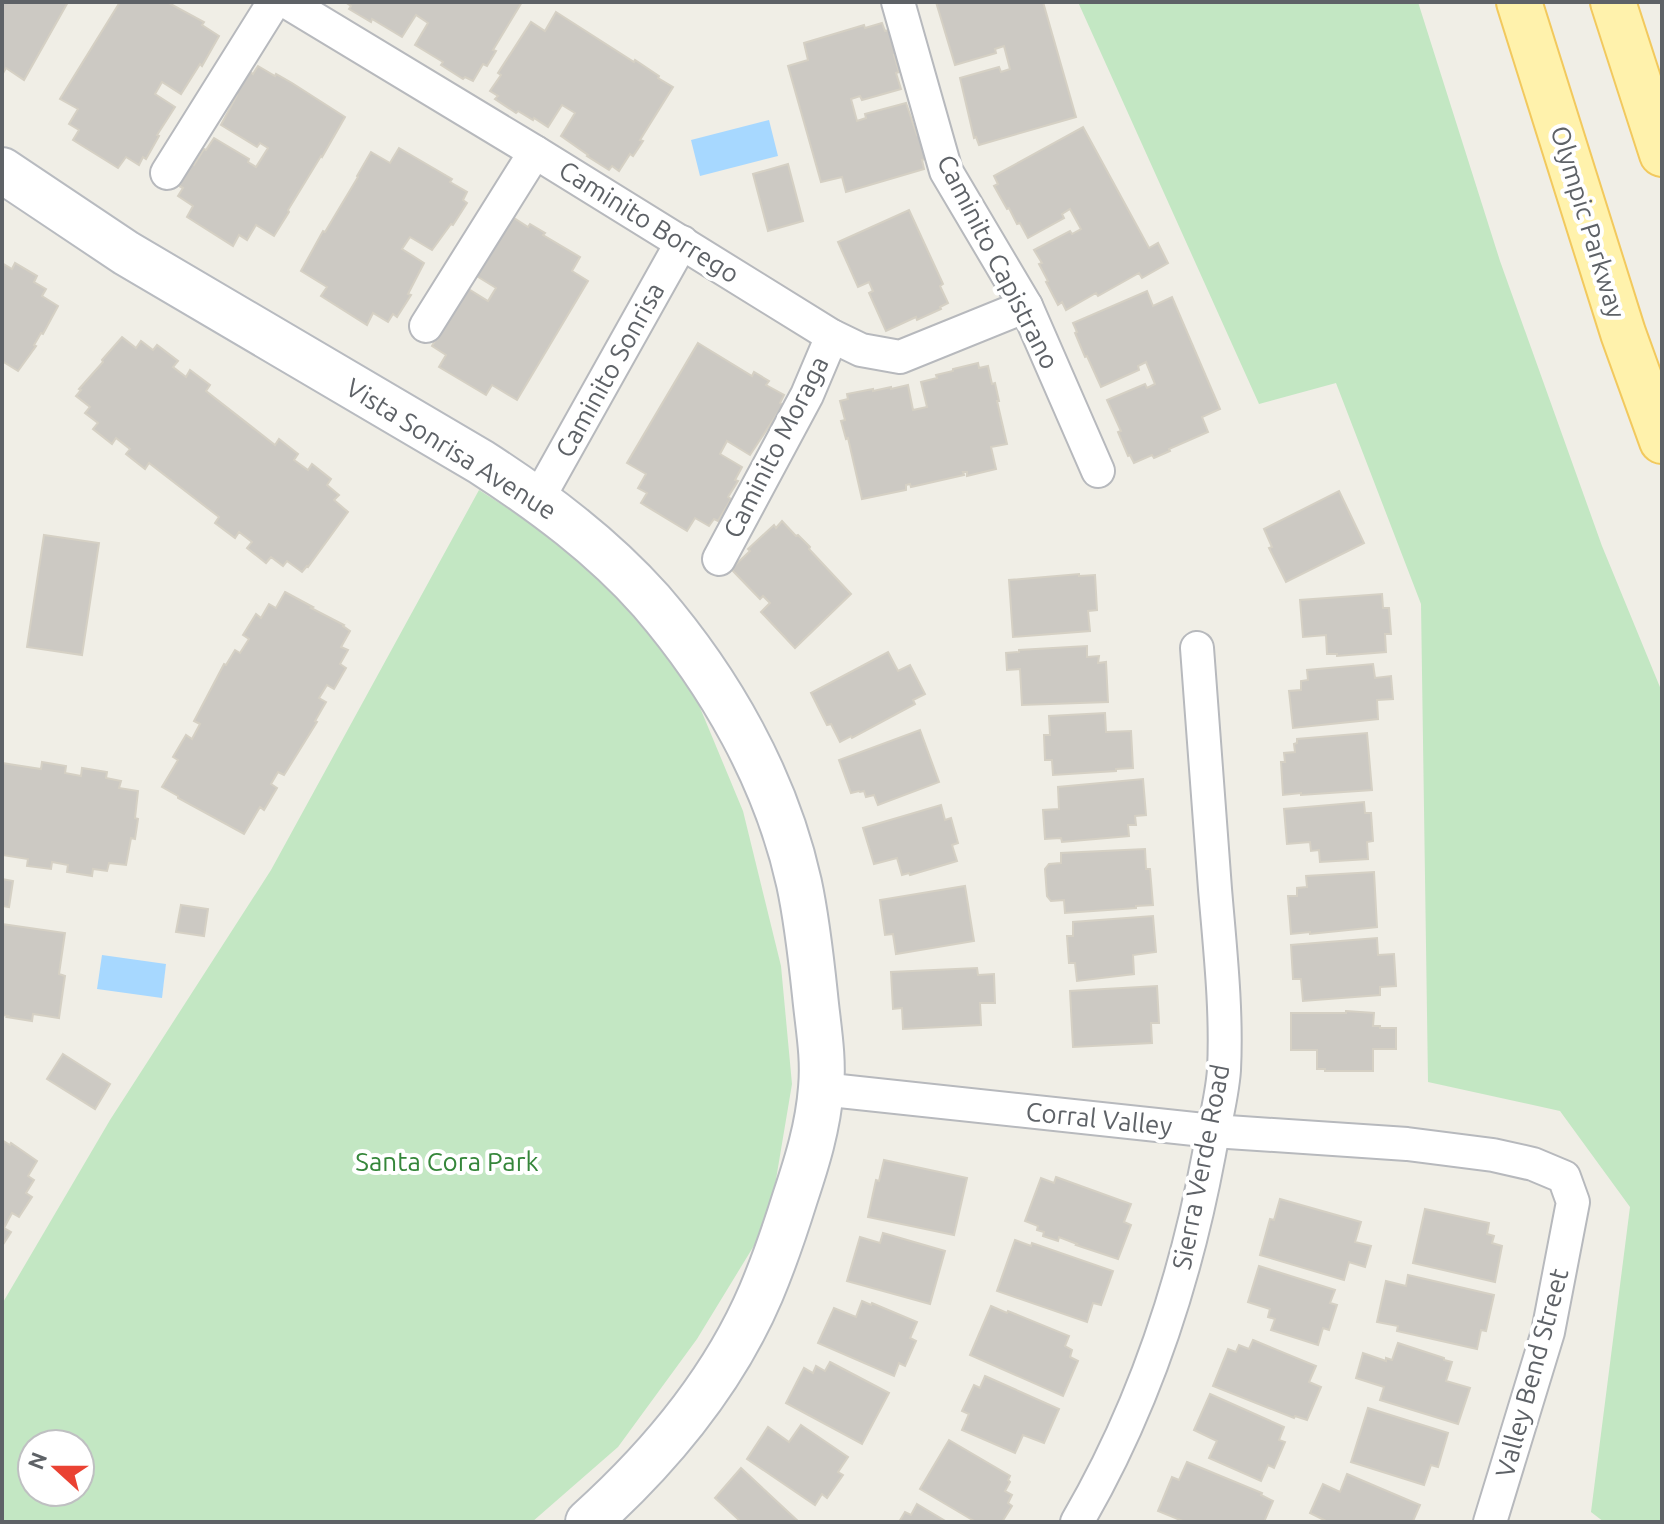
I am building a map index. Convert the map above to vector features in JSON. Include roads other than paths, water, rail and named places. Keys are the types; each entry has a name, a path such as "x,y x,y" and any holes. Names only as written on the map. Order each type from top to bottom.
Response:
{"main road":[{"name":"Olympic Parkway","path":"1519,2 1623,333 1662,441"},
{"path":"1613,2 1662,154"}],"street":[{"path":"167,173 274,2"},
{"name":"Caminito Borrego","path":"287,2 832,336 861,350 900,357 1026,306"},
{"name":"Caminito Capistrano","path":"898,2 946,171 1026,306 1098,471"},
{"path":"426,326 535,152"},
{"name":"Vista Sonrisa Avenue","path":"2,170 126,253 481,462 538,499 614,563 682,639 739,727 763,776 783,827 809,933 823,1058 813,1140 780,1245 760,1296 729,1355 668,1443 631,1483 588,1522"},
{"name":"Caminito Sonrisa","path":"538,499 682,242"},
{"name":"Caminito Moraga","path":"719,559 807,395 832,336"},
{"name":"Sierra Verde Road","path":"1077,1522 1112,1457 1160,1341 1201,1196 1224,1072 1224,1003 1197,648"},
{"name":"Corral Valley","path":"821,1089 1213,1131 1407,1144 1493,1155 1533,1164 1564,1177"},
{"name":"Valley Bend Street","path":"1490,1522 1548,1332 1573,1202 1564,1177"}],"water":[{"path":"769,120 778,156 700,176 691,140"},
{"path":"102,955 166,964 162,998 97,989"}],"park label":[{"name":"Santa Cora Park","path":"447,1162"}]}
